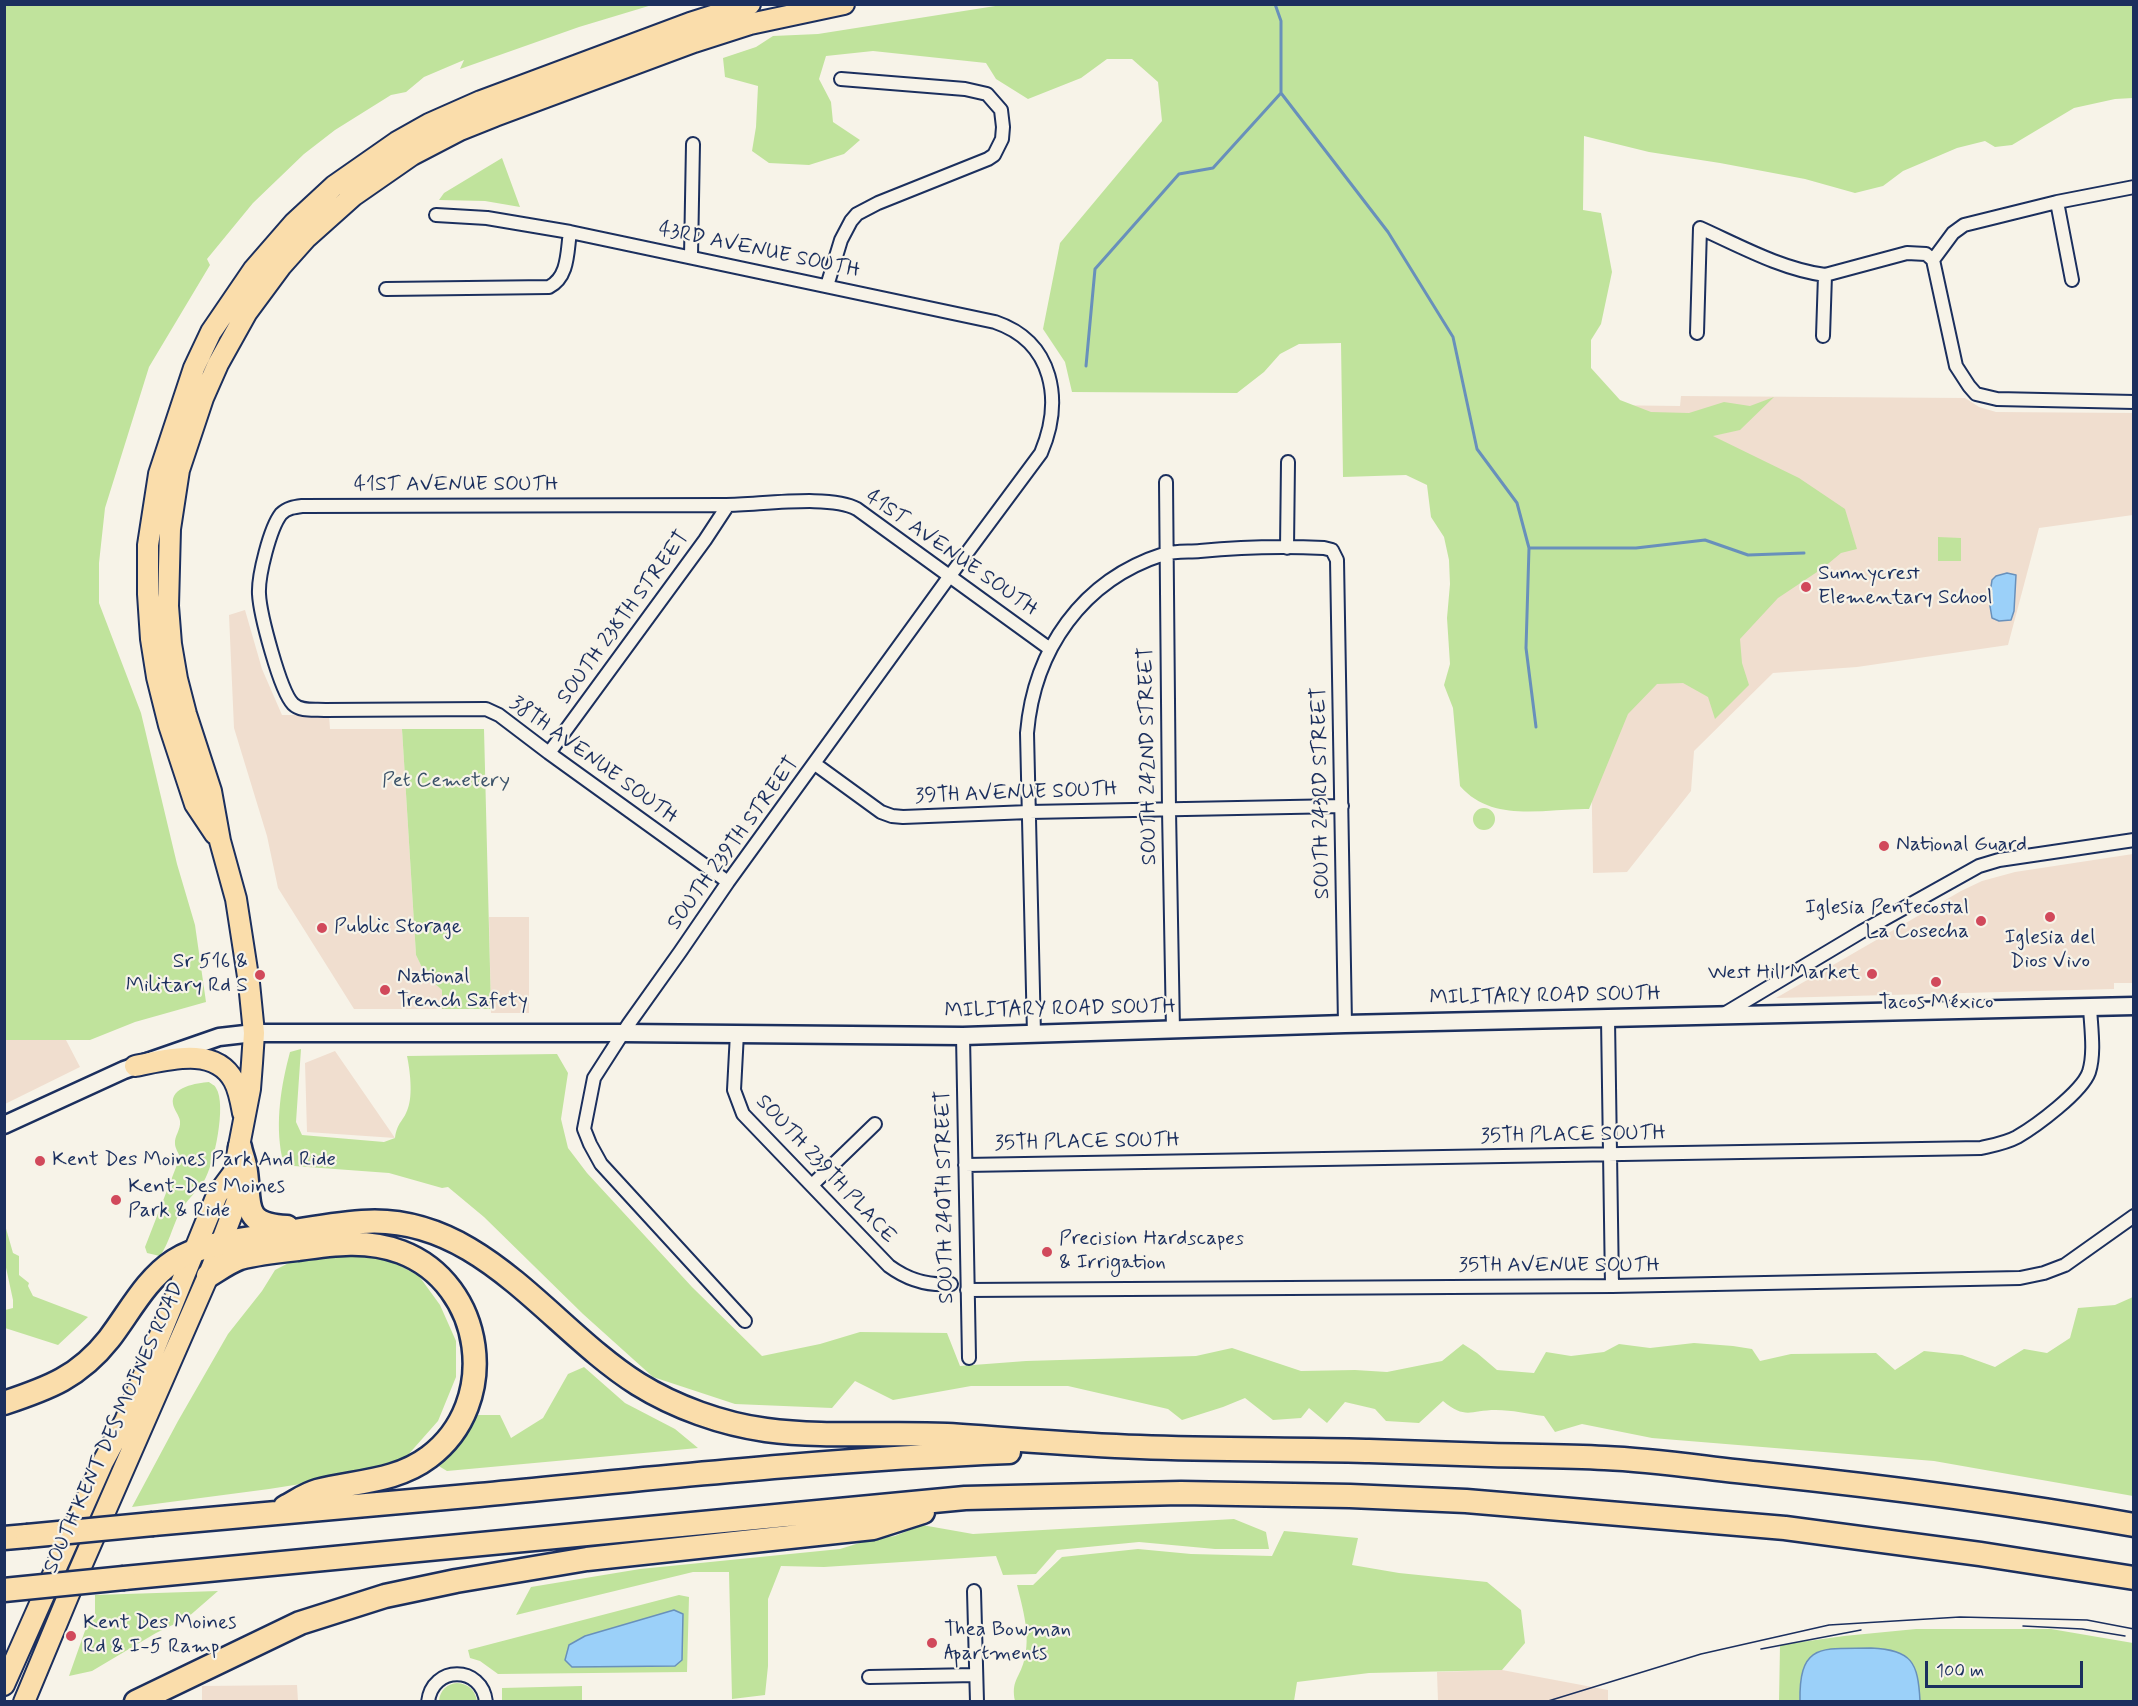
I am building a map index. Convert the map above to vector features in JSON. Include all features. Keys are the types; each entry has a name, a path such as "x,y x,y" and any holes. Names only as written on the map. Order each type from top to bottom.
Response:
{"highway":[{"name":"SOUTH KENT DES MOINES ROAD","path":"220,841 195,804 174,744 157,677 151,639 148,594 148,545 159,474 194,368 211,332 254,269 294,223 334,186 397,141 482,101 690,23 750,4"},
{"name":"SOUTH KENT DES MOINES ROAD","path":"24,1701 222,1244 238,1198 234,1172 250,1089 254,1033 244,942 236,899 220,841 211,790 177,679 171,644 167,583 170,529 180,470 203,398 236,328 268,283 306,238 354,196 412,155 460,130 694,42 761,22 844,4"},
{"path":"135,1066 191,1058 216,1062 225,1068 236,1084 245,1119"},
{"path":"240,1147 245,1167 249,1207 255,1217 267,1225 312,1228"},
{"name":"SOUTH KENT DES MOINES ROAD","path":"4,1685 103,1462 125,1421 217,1195 234,1172"},
{"path":"4,1402 66,1379 87,1363 105,1344 152,1280 175,1261 195,1251 312,1228 386,1221 417,1226 466,1247 494,1266 635,1382 682,1406 737,1424 766,1430 941,1435 1136,1447 1608,1458 2020,1505 2133,1525"},
{"path":"208,1276 237,1259 264,1253 351,1242 383,1246 403,1252 423,1263 441,1278 453,1292 470,1324 475,1357 472,1392 455,1429 443,1444 430,1456 400,1473 315,1492 273,1513"},
{"path":"4,1539 747,1468 899,1456 1136,1447"},
{"path":"4,1590 965,1498 1181,1492 1466,1501 1785,1528 1980,1554 2133,1578"},
{"path":"136,1701 300,1623 385,1596 456,1581 587,1559 873,1528 965,1498"}],"main road":[{"name":"MILITARY ROAD SOUTH","path":"4,1125 135,1066 219,1037 254,1033 737,1033 963,1036 1345,1024 2133,1006"}],"street":[{"path":"827,286 841,240 857,214 878,203 988,159 994,155 1002,139 1004,127 1000,110 987,94 965,89 841,79"},
{"path":"691,256 693,144"},
{"path":"1933,260 1953,233 1964,225 2057,202 2133,187"},
{"path":"2057,202 2072,279"},
{"name":"43RD AVENUE SOUTH","path":"435,215 487,218 570,232 691,256 1008,327 1017,332 1039,353 1049,375"},
{"path":"1697,333 1700,228 1780,263 1825,275 1907,253 1926,254 1933,260 1956,366 1976,394 1997,399 2133,402"},
{"path":"386,290 549,287 556,284 563,275 570,232"},
{"path":"1823,336 1825,275"},
{"name":"SOUTH 239TH STREET","path":"745,1321 602,1164 584,1129 594,1078 728,882 1041,453 1049,435 1052,415 1049,375"},
{"path":"1287,548 1288,462"},
{"name":"SOUTH 242ND STREET","path":"1166,482 1173,1030"},
{"name":"41ST AVENUE SOUTH","path":"286,692 272,651 259,596 259,575 280,516 293,507 728,505 803,502 851,506 1050,649 1062,628 1090,597 1134,567 1166,554 1226,549 1328,549 1334,552 1337,560"},
{"name":"SOUTH 238TH STREET","path":"549,753 698,550 728,505"},
{"name":"SOUTH 243RD STREET","path":"1337,560 1345,1024"},
{"path":"1034,1034 1029,718 1036,683 1050,649"},
{"name":"38TH AVENUE SOUTH","path":"286,692 295,706 304,709 486,709 499,715 728,882"},
{"name":"39TH AVENUE SOUTH","path":"816,764 869,804 892,816 1341,806"},
{"path":"1721,1015 1861,932 1979,866 1999,860 2133,840"},
{"name":"35TH PLACE SOUTH","path":"965,1165 1981,1148 2017,1137 2046,1116 2084,1082 2091,1063 2091,1007"},
{"path":"1608,1019 1612,1286"},
{"name":"SOUTH 239TH PLACE","path":"737,1033 734,1084 739,1107 764,1138 812,1185 879,1257 900,1274 927,1284 951,1284"},
{"name":"SOUTH 240TH STREET","path":"963,1036 969,1358"},
{"path":"812,1185 876,1124"},
{"name":"35TH AVENUE SOUTH","path":"967,1290 1612,1286 2020,1278 2044,1273 2065,1264 2133,1216"},
{"path":"974,1591 977,1701"},
{"path":"428,1701 433,1685 441,1678 450,1674 460,1674 470,1676 477,1682 483,1689 486,1701"},
{"path":"869,1677 976,1676"}],"shaded area":[{"name":"Sunnycrest Elementary School","path":"1585,396 1600,405 1680,406 1681,396 1965,398 1979,407 1996,412 2133,413 2133,515 2039,528 2008,645 1857,667 1773,673 1694,751 1691,791 1627,872 1593,873"},
{"path":"245,610 262,669 282,715 329,715 330,729 402,729 416,955 426,976 442,990 442,1009 354,1009 278,888 267,836 234,728 229,615"},
{"path":"2133,854 2133,983 2114,983 2114,989 1776,998 1982,881 2015,872"},
{"path":"489,917 529,917 529,1013 491,1013"},
{"path":"5,1040 66,1040 80,1067 5,1104"},
{"path":"335,1051 395,1138 307,1132 305,1063"},
{"path":"1502,1670 1608,1690 1608,1701 1438,1701 1437,1672"},
{"path":"297,1685 298,1701 202,1701 202,1686"}],"green space":[{"path":"1008,4 2133,5 2133,98 2115,99 2074,108 2012,145 1995,147 1985,141 1957,148 1903,171 1883,186 1855,193 1805,179 1649,152 1584,136 1583,210 1601,213 1612,272 1601,324 1591,340 1591,368 1620,400 1651,412 1689,413 1724,402 1750,406 1774,397 1740,430 1713,436 1799,478 1845,509 1857,549 1841,553 1778,598 1740,639 1742,663 1749,685 1715,719 1708,697 1683,683 1657,684 1628,714 1589,809 1504,810 1473,798 1460,786 1453,708 1444,685 1450,664 1447,618 1450,584 1449,560 1444,537 1431,517 1427,485 1406,475 1343,477 1341,343 1299,344 1280,354 1264,372 1237,393 1072,392 1065,362 1043,329 1060,243 1162,121 1158,82 1132,59 1107,59 1081,78 1028,99 996,79 986,63 873,51 826,56 819,79 831,102 833,122 860,140 844,154 809,165 769,163 752,151 758,86 725,77 723,58 756,47 773,36 818,34"},
{"path":"4,5 652,5 579,27 460,69 464,60 424,77 406,92 391,95 335,130 304,154 253,203 207,259 210,265 149,367 105,508 99,563 99,603 141,713 177,864 195,925 206,1002 135,1022 90,1040 5,1040"},
{"path":"502,158 520,207 485,201 439,200 444,193"},
{"path":"1938,537 1961,538 1961,561 1938,561"},
{"name":"Pet Cemetery","path":"402,729 484,729 491,1009 442,1009 442,990 426,976 416,955"},
{"path":"1484,808 1492,811 1495,819 1492,827 1484,830 1476,827 1473,819 1476,811"},
{"path":"301,1049 296,1122 302,1135 384,1142 395,1138 397,1128 410,1103 407,1056 557,1054 568,1073 561,1119 568,1148 587,1173 692,1287 762,1356 820,1344 860,1332 947,1333 960,1366 1026,1361 1196,1356 1232,1348 1301,1371 1387,1372 1442,1361 1463,1344 1497,1370 1534,1373 1546,1352 1571,1356 1604,1352 1619,1344 1650,1348 1694,1343 1752,1349 1760,1361 1791,1354 1876,1353 1895,1370 1924,1351 1962,1355 1995,1367 2024,1349 2047,1353 2070,1338 2078,1308 2115,1305 2133,1297 2133,1496 1934,1461 1652,1438 1582,1424 1555,1432 1544,1416 1502,1410 1468,1413 1457,1410 1443,1401 1419,1423 1386,1421 1375,1409 1345,1402 1327,1423 1309,1408 1301,1418 1273,1420 1245,1398 1182,1420 1168,1409 1068,1386 971,1386 893,1400 855,1381 832,1408 735,1404 653,1377 583,1314 484,1217 448,1187 442,1188 389,1173 294,1166 282,1157 279,1117 284,1078 290,1052"},
{"path":"209,1082 216,1088 220,1107 218,1134 212,1162 204,1181 182,1209 160,1256 147,1253 145,1247 180,1157 175,1141 180,1121 173,1098 185,1087"},
{"path":"5,1225 13,1253 19,1256 19,1275 29,1283 28,1286 33,1296 88,1317 58,1345 5,1328 5,1310 13,1308 13,1300 5,1263"},
{"path":"310,1252 382,1256 419,1276 440,1305 456,1341 456,1377 438,1421 407,1456 364,1474 132,1507 228,1334 262,1291 275,1270"},
{"path":"584,1367 625,1403 675,1429 698,1448 447,1471 437,1465 469,1415 500,1415 511,1438 543,1418 568,1374"},
{"path":"1234,1519 1266,1532 1269,1549 1215,1549 1139,1542 1057,1550 1036,1574 1003,1575 996,1556 824,1567 781,1566 768,1599 768,1666 765,1695 732,1699 729,1572 693,1572 516,1615 531,1587 640,1569 840,1549 869,1540 895,1536 922,1525 973,1534"},
{"path":"1284,1531 1358,1538 1352,1565 1399,1573 1487,1582 1521,1610 1525,1643 1502,1670 1369,1673 1297,1682 1294,1701 1015,1701 1015,1684 1024,1661 1027,1642 1017,1585 1033,1585 1062,1557 1138,1549 1191,1554 1272,1556"},
{"path":"218,1591 187,1618 156,1633 92,1671 69,1676 87,1625 95,1614 95,1595"},
{"path":"679,1595 689,1597 687,1672 498,1674 480,1661 470,1658 468,1650"},
{"path":"1916,1629 2051,1629 2133,1643 2133,1701 1779,1702 1780,1645"},
{"path":"457,1683 471,1688 477,1701 439,1701 445,1688"},
{"path":"582,1686 582,1701 502,1701 502,1688"}],"water":[{"path":"2007,573 2016,575 2014,611 2011,620 1999,621 1992,618 1989,600 1992,580 1996,576"},
{"path":"674,1610 683,1614 682,1660 675,1666 572,1667 565,1660 569,1645 585,1636"},
{"path":"1839,1648 1871,1648 1896,1652 1904,1655 1910,1661 1917,1677 1920,1701 1800,1701 1804,1668 1809,1659 1817,1653"}],"waterway":[{"path":"1275,4 1281,21 1281,93 1388,232 1453,337 1477,449 1517,503 1529,548 1526,648 1536,727"},
{"path":"1086,366 1095,269 1179,174 1213,168 1281,93"},
{"path":"1529,548 1636,548 1705,540 1748,555 1804,553"}],"tram line":[{"path":"1545,1702 1701,1654 1829,1625 1960,1617 2087,1620 2134,1629"},
{"path":"2023,1626 2082,1629 2125,1636"},
{"path":"1761,1649 1861,1630"}],"place":[{"name":"Sunnycrest Elementary School","path":"1806,587"},
{"name":"National Guard","path":"1884,846"},
{"name":"Iglesia del Dios Vivo","path":"2050,917"},
{"name":"Iglesia Pentecostal La Cosecha","path":"1981,921"},
{"name":"Public Storage","path":"322,928"},
{"name":"West Hill Market","path":"1872,974"},
{"name":"Sr 516 & Military Rd S","path":"260,975"},
{"name":"Tacos México","path":"1936,982"},
{"name":"National Trench Safety","path":"385,990"},
{"name":"Kent Des Moines Park And Ride","path":"40,1161"},
{"name":"Kent-Des Moines Park & Ride","path":"116,1200"},
{"name":"Precision Hardscapes & Irrigation","path":"1047,1252"},
{"name":"Kent Des Moines Rd & I-5 Ramp","path":"71,1636"},
{"name":"Thea Bowman Apartments","path":"932,1643"}]}
